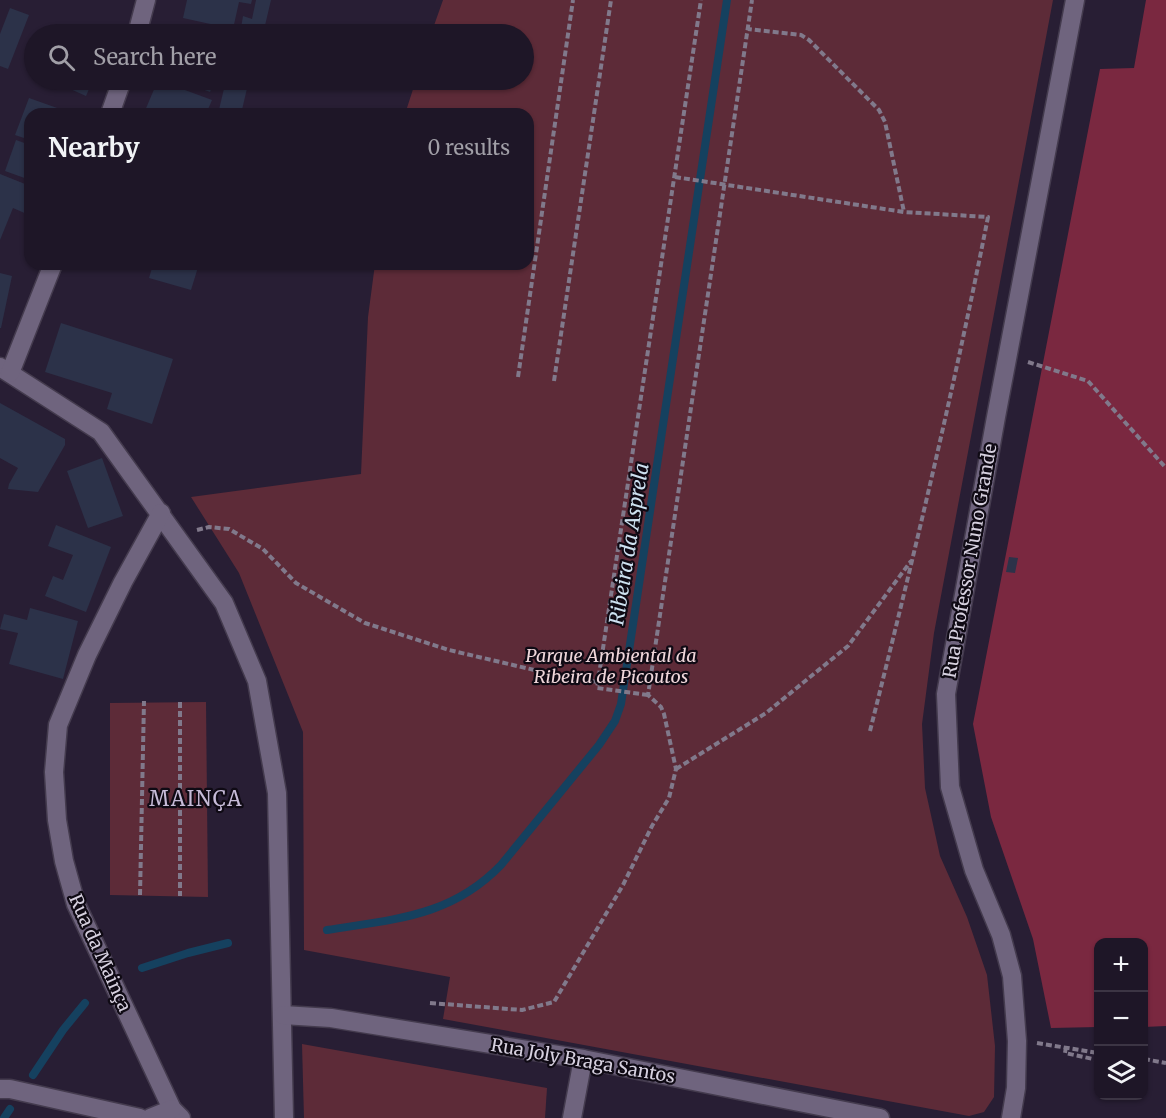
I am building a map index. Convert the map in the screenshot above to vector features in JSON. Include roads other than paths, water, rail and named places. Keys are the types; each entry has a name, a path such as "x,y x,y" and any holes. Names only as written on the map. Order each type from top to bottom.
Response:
{"street":[{"path":"140,24 146,0"},
{"name":"Rua Professor Nuno Grande","path":"1011,1118 1016,1088 1017,1041 1012,976 1001,935 974,870 950,787 946,694 1007,355 1075,0"},
{"path":"112,108 118,90"},
{"path":"50,270 5,370 101,432 224,603 257,681 277,793 284,1118"},
{"name":"Rua da Mainça","path":"160,513 107,613 58,725 54,772 57,820 64,861 76,904 177,1113"},
{"name":"Rua Joly Braga Santos","path":"283,1015 331,1018 583,1059 880,1118"},
{"path":"572,1118 583,1059"},
{"path":"0,1089 10,1089 140,1118"},
{"path":"150,1118 177,1113"}],"waterway":[{"name":"Ribeira da Asprela","path":"327,930 420,913 442,906 482,882 501,865 599,745 615,721 621,704 727,0"},
{"name":"Ribeira da Asprela","path":"142,968 228,943"},
{"name":"Ribeira da Asprela","path":"33,1075 63,1030 85,1003"},
{"name":"Ribeira da Asprela","path":"4,1118 10,1109"}],"district":[{"name":"MAINÇA","path":"196,799"}],"park label":[{"name":"Parque Ambiental da Ribeira de Picoutos","path":"611,666"}]}
